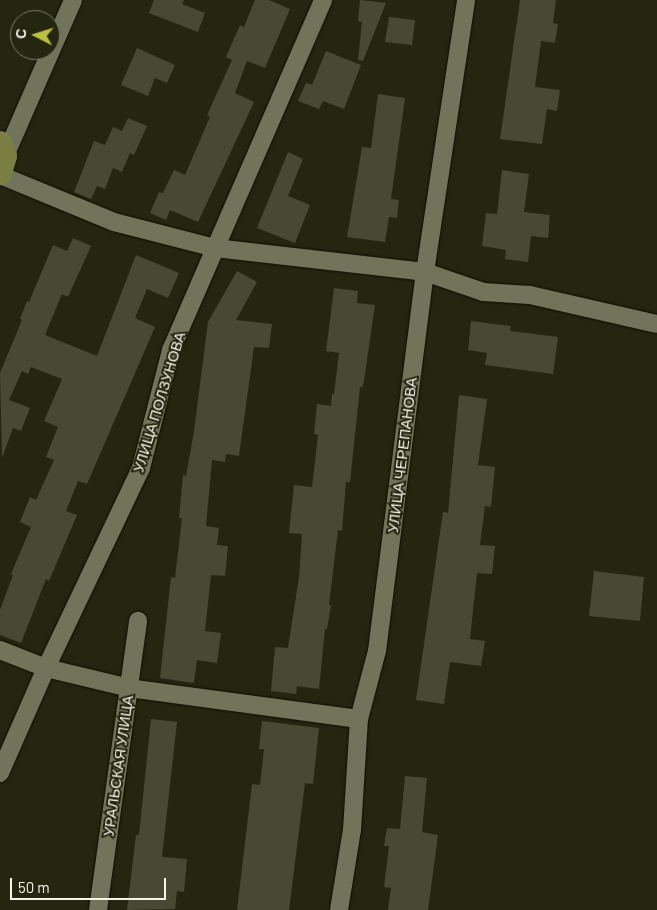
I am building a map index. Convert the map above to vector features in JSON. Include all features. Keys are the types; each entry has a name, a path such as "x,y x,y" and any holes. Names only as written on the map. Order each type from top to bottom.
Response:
{"street":[{"path":"73,0 1,162 114,222 215,248 425,272 483,292 530,295 657,324"},
{"name":"УЛИЦА ПОЛЗУНОВА","path":"0,773 46,668 141,468 172,350 323,0"},
{"name":"УЛИЦА ЧЕРЕПАНОВА","path":"339,910 352,830 359,719 376,651 425,272 466,0"},
{"name":"УРАЛЬСКАЯ УЛИЦА","path":"98,910 138,621"},
{"path":"0,650 46,668 129,688 359,719"}],"building":[{"path":"154,0 184,0 182,4 205,13 198,32 149,13"},
{"path":"255,0 269,0 290,9 265,68 247,61 235,93 254,102 198,222 170,210 166,220 150,213 159,192 163,193 174,170 185,175 210,117 207,115 232,60 226,57 240,25 244,27"},
{"path":"360,0 386,3 363,61 358,60 362,22 358,21"},
{"path":"520,0 556,0 553,23 558,24 555,43 541,41 535,87 560,90 557,111 547,109 542,144 500,139"},
{"path":"389,17 415,20 412,45 385,42"},
{"path":"137,48 175,65 167,83 155,78 148,96 121,85"},
{"path":"326,51 361,65 344,109 323,101 319,109 298,101 306,83 312,85"},
{"path":"378,94 405,98 391,199 399,200 397,218 389,217 385,242 347,237 362,147 371,148"},
{"path":"128,118 147,126 134,155 130,153 122,172 113,168 105,189 97,186 91,199 74,192 94,141 105,145 113,127 122,131"},
{"path":"288,152 303,159 288,196 310,205 295,243 257,228"},
{"path":"502,170 529,174 524,212 550,215 548,238 531,236 528,262 505,259 506,250 482,246 486,213 497,214"},
{"path":"73,238 91,246 68,297 62,294 45,335 97,356 136,255 179,273 168,298 147,289 135,318 155,327 87,484 78,481 66,511 77,515 49,581 46,579 21,643 0,635 0,610 13,575 11,574 31,527 20,522 30,497 36,500 54,460 46,457 58,427 44,421 62,379 31,367 28,374 22,371 9,400 30,408 21,431 13,428 2,458 0,373 22,320 20,319 27,301 29,302 53,245 67,251"},
{"path":"237,271 257,282 236,320 272,324 269,348 254,347 239,456 226,454 225,462 212,460 206,526 219,528 217,545 228,546 225,576 211,575 205,631 221,633 217,663 197,660 194,683 160,678 171,577 175,578 182,518 179,518 183,475 186,476 194,431 208,322"},
{"path":"334,288 358,291 357,303 375,305 363,387 360,387 350,482 346,482 342,531 338,530 329,605 331,605 327,629 325,629 319,689 297,686 296,694 271,691 275,647 288,648 299,577 302,534 289,533 294,485 312,487 318,435 314,434 317,404 331,406 332,394 334,394 339,353 326,351"},
{"path":"471,321 511,326 510,331 558,337 553,374 485,365 487,353 468,350"},
{"path":"459,395 487,399 478,465 495,467 491,507 485,506 480,545 495,546 492,574 477,573 470,639 485,641 481,666 450,662 444,704 416,700 443,512 448,513"},
{"path":"594,571 644,577 640,621 589,616"},
{"path":"151,719 177,722 162,857 187,859 184,892 177,891 175,909 127,910 136,835 139,835"},
{"path":"262,721 319,728 313,784 305,783 289,910 237,910 252,784 260,785 264,749 259,749"},
{"path":"405,776 427,778 422,832 438,835 428,910 388,910 391,888 384,887 389,846 384,846 387,828 400,829"}]}
